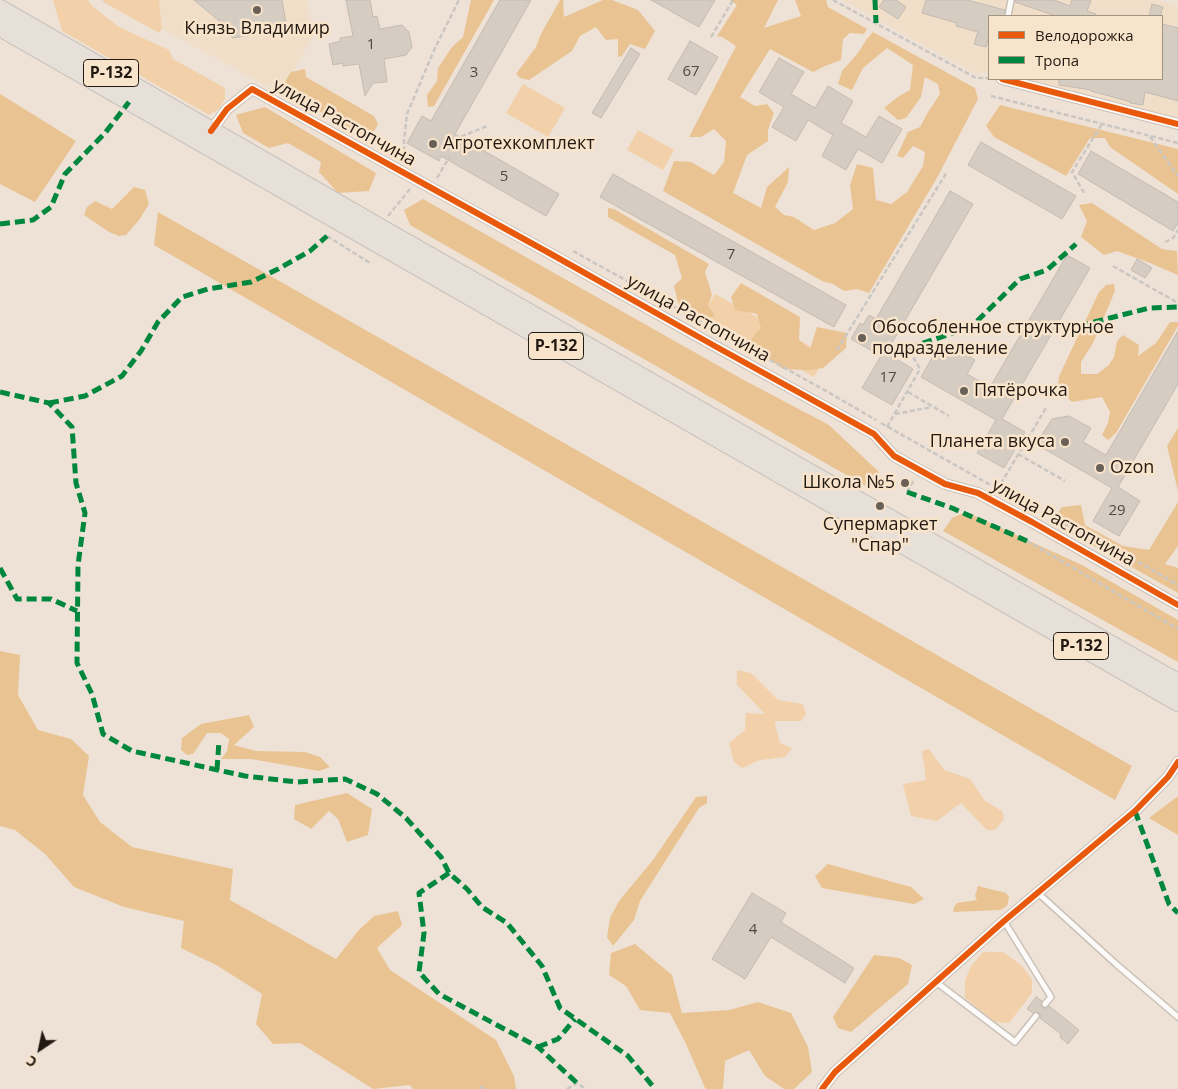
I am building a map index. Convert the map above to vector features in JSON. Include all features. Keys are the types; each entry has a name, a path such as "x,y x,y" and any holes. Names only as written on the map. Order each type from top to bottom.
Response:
{"highway":[{"name":"Р-132","path":"0,10 1178,683"},
{"name":"Р-132","path":"0,28 1178,702"}],"street":[{"path":"1006,80 1178,124"},
{"name":"улица Растопчина","path":"211,131 227,109 252,89 874,434 894,456 944,484 978,493 1178,605"},
{"path":"822,1089 834,1072 1004,921 1135,811 1168,777 1178,762"}],"lane":[{"path":"1008,15 1011,0"},
{"path":"1038,893 1178,1017"},
{"path":"1004,921 1051,997 1045,1004"},
{"path":"936,982 1015,1042 1036,1016"}],"path":[{"path":"404,174 404,142 407,114 435,48 459,0"},
{"path":"712,37 733,0"},
{"path":"833,0 976,78 988,78"},
{"path":"991,96 1178,143"},
{"path":"1084,193 1072,172 1102,124"},
{"path":"453,149 460,137 488,126"},
{"path":"1149,136 1178,176"},
{"path":"431,188 450,156"},
{"path":"837,350 947,172"},
{"path":"388,217 409,190 419,182"},
{"path":"1165,242 1173,238 1178,230"},
{"path":"327,236 370,263"},
{"path":"566,248 828,392 997,489"},
{"path":"1113,266 1178,303"},
{"path":"879,440 920,369 908,348"},
{"path":"908,392 949,416"},
{"path":"895,414 934,407"},
{"path":"991,500 1046,408"},
{"path":"1018,454 1065,480"},
{"path":"1045,515 1136,560 1178,585"},
{"path":"1027,541 1178,629"},
{"path":"567,1089 577,1083 586,1089"},
{"path":"480,1086 484,1089"}],"shaded area":[{"path":"53,0 88,0 93,7 119,27 169,50 173,59 225,88 225,99 219,109 209,115 62,31"},
{"path":"102,0 159,0 162,29 159,33"},
{"path":"159,0 307,0 313,37 280,93 162,29"},
{"path":"471,0 494,0 434,106 428,107 427,95 437,81 438,68 452,47 463,37"},
{"path":"560,0 564,0 564,17 603,0 612,0 638,10 655,31 645,49 630,44 622,56 618,57 618,39 606,40 596,27 580,36 572,51 529,80 520,78 516,74 536,47"},
{"path":"730,0 778,0 764,28 801,16 795,0 826,0 828,7 867,29 864,34 850,33 843,39 841,60 813,72 770,49 740,97 755,106 767,104 774,113 768,130 768,141 747,155 733,193 761,208 767,187 789,167 788,182 775,207 784,215 794,217 814,230 835,223 853,209 850,185 857,164 873,168 876,200 891,204 907,192 923,166 925,152 913,146 903,158 897,156 908,132 920,127 940,94 938,84 925,77 921,97 906,118 898,120 884,108 910,90 913,65 887,48 863,68 852,90 838,84 842,71 873,32 975,88 978,99 938,176 869,293 857,289 844,291 833,284 822,281 663,191 674,161 691,162 714,175 724,162 726,141 714,129 701,137 689,137 736,46 717,36 737,5"},
{"path":"842,0 1155,0 1178,6 1178,119 1024,80 1163,80 1163,15 988,15 988,71 976,74"},
{"path":"305,69 306,77 374,116 378,124 373,133 365,138 282,89 291,72"},
{"path":"523,84 565,108 548,137 506,113"},
{"path":"0,94 76,141 35,202 0,184"},
{"path":"1000,105 1178,149 1178,194 1110,147 1105,138 1090,138 1066,176 994,137 986,126"},
{"path":"265,107 376,173 369,191 338,193 319,172 321,162 288,143 269,148 243,133 236,115"},
{"path":"638,130 674,150 663,170 627,150"},
{"path":"134,187 145,190 149,204 139,220 126,235 119,236 109,232 84,215 87,207 95,201 112,209"},
{"path":"423,199 742,379 829,425 879,472 869,488 410,225 404,210"},
{"path":"1092,203 1162,249 1177,251 1178,275 1117,251 1104,255 1081,237 1087,221 1079,205"},
{"path":"608,208 614,209 709,264 705,272 712,295 708,306 715,316 700,320 679,307 674,286 682,278 675,255 608,217"},
{"path":"158,212 1132,766 1115,800 154,245"},
{"path":"741,283 800,317 799,340 810,349 817,327 847,333 846,348 823,368 808,370 783,369 749,345 761,328 757,314 735,310 731,297"},
{"path":"1114,284 1115,291 1093,343 1081,362 1081,374 1097,374 1109,365 1114,357 1117,341 1123,335 1139,345 1138,356 1156,343 1170,322 1178,322 1178,326 1116,433 1108,440 1102,435 1108,423 1110,412 1102,397 1072,402 1061,392 1058,384 1059,376 1099,292 1106,285"},
{"path":"715,294 826,355 814,377 703,315"},
{"path":"1178,428 1178,491 1167,446"},
{"path":"1178,502 1178,546 1165,564 1178,568 1178,593 1051,522 1062,507 1081,505 1085,525 1123,546 1149,550"},
{"path":"966,512 1082,565 1178,620 1178,662 943,531 952,518"},
{"path":"0,651 20,655 18,695 38,730 71,739 89,756 83,795 100,822 132,847 233,869 230,900 336,959 358,931 374,916 398,911 402,925 377,948 390,970 496,1040 514,1076 516,1089 413,1089 410,1085 373,1089 300,1043 273,1044 256,1024 262,994 218,966 181,948 184,921 124,907 74,887 45,854 15,830 0,826"},
{"path":"737,670 751,673 778,700 803,704 806,714 801,721 776,721 775,724 780,743 792,748 785,757 760,760 742,768 734,762 729,743 745,730 746,713 765,714 737,685"},
{"path":"249,715 254,727 234,745 256,751 305,752 320,757 330,767 319,771 251,759 221,759 227,751 229,739 221,733 207,733 193,754 187,755 181,750 182,738 201,724"},
{"path":"929,749 944,770 970,779 985,801 1002,811 1004,819 995,830 987,830 961,803 937,821 911,816 903,784 926,780 922,751"},
{"path":"347,793 372,809 368,835 347,842 338,819 329,811 311,829 294,819 295,805"},
{"path":"707,796 707,803 699,808 640,901 634,920 613,946 607,937 610,918 619,901 653,860 696,797"},
{"path":"1178,796 1178,835 1149,818"},
{"path":"828,864 911,887 924,899 914,904 822,888 815,876"},
{"path":"978,886 1006,893 1009,897 1007,906 1000,910 953,912 957,903 977,900 975,896"},
{"path":"635,944 672,975 682,1013 729,1010 758,1002 791,1013 808,1047 812,1072 794,1089 784,1089 765,1076 749,1050 725,1061 723,1089 705,1088 670,1013 640,1010 626,986 609,975 611,953"},
{"path":"983,952 1003,952 1021,965 1032,979 1032,993 1009,1023 995,1022 965,998 965,980 971,966"},
{"path":"874,955 899,958 912,965 908,984 851,1032 838,1028 833,1017"}],"building":[{"path":"194,0 282,0 287,30 232,38 229,29"},
{"path":"346,0 370,0 373,17 377,16 380,29 402,25 409,32 412,47 406,55 384,59 387,82 373,83 365,96 359,64 343,66 343,63 333,65 329,44 341,41 340,38 353,36"},
{"path":"500,0 531,0 455,134 559,194 546,216 441,156 439,161 407,143 422,116 431,121"},
{"path":"651,0 715,0 699,27"},
{"path":"884,0 896,0 906,7 898,19 879,7"},
{"path":"926,0 967,0 1005,10 1004,15 988,15 988,40 986,47 974,44 978,32 956,26 957,23 922,13"},
{"path":"1015,0 1054,0 1070,6 1072,0 1091,0 1087,11 1096,15 1053,15 1015,2"},
{"path":"1152,4 1163,7 1160,15 1149,15"},
{"path":"1163,24 1178,28 1178,101 1145,92 1143,105 1130,103 1091,90 1059,85 1059,80 1163,80"},
{"path":"690,41 718,57 696,95 668,79"},
{"path":"631,48 640,54 601,118 592,113"},
{"path":"779,58 804,72 791,94 815,108 828,86 853,101 841,123 866,137 879,116 902,129 882,163 858,149 846,170 822,156 833,135 808,120 796,141 772,127 784,107 759,92"},
{"path":"981,142 1076,196 1062,219 968,165"},
{"path":"1091,151 1178,202 1178,223 1173,231 1078,174"},
{"path":"613,174 846,305 834,327 600,197"},
{"path":"950,191 973,204 886,353 913,369 892,405 862,388 881,356 851,339 860,323 863,325 869,315 876,319"},
{"path":"1067,255 1090,268 1002,419 1025,432 1004,468 977,453 996,420 921,377 936,351 954,348 975,360 967,374 990,387"},
{"path":"1137,259 1152,268 1145,278 1131,270"},
{"path":"1178,331 1178,384 1118,487 1140,501 1119,536 1093,521 1112,488 1036,444 1052,419 1069,416 1091,428 1083,442 1106,455"},
{"path":"752,893 786,913 781,922 854,968 845,983 771,937 745,979 712,959"},
{"path":"1036,997 1042,1001 1041,1005 1043,1008 1049,1006 1079,1030 1068,1044 1060,1037 1061,1034 1040,1018 1039,1013 1033,1013 1027,1009"}],"marked path":[{"path":"875,0 876,23"},
{"path":"0,224 33,220 51,207 65,174 105,133 129,102"},
{"path":"49,403 85,396 122,376 141,351 158,322 182,297 208,289 251,282 310,251 327,236"},
{"path":"908,348 971,327 1020,279 1047,270 1076,244"},
{"path":"1079,326 1149,308 1178,307"},
{"path":"0,392 49,403 72,427 76,483 85,513 78,565 77,663 92,694 103,734 132,751 245,776 297,782 345,779 377,794 406,818 441,857 449,873 467,889 482,907 507,923 542,966 560,1008 628,1056 655,1089"},
{"path":"907,492 952,508 1027,541"},
{"path":"0,568 17,599 51,599 77,611"},
{"path":"217,770 219,741"},
{"path":"1135,811 1169,904 1178,913"},
{"path":"449,873 419,893 424,933 419,972 439,994 538,1047 577,1083"},
{"path":"538,1047 558,1039 575,1019"}],"cycle path":[{"path":"1006,80 1178,124"},
{"path":"211,131 227,109 252,89 874,434 894,456 945,484 978,493 1178,605"},
{"path":"822,1089 835,1072 1004,921 1135,811 1168,777 1178,762"}],"place":[{"name":"Князь Владимир","path":"257,10"},
{"name":"Агротехкомплект","path":"433,144"},
{"name":"Обособленное структурное подразделение","path":"862,338"},
{"name":"Пятёрочка","path":"964,391"},
{"name":"Планета вкуса","path":"1065,442"},
{"name":"Ozon","path":"1100,468"},
{"name":"Школа №5","path":"905,483"},
{"name":"Супермаркет \"Спар\"","path":"880,506"}]}
